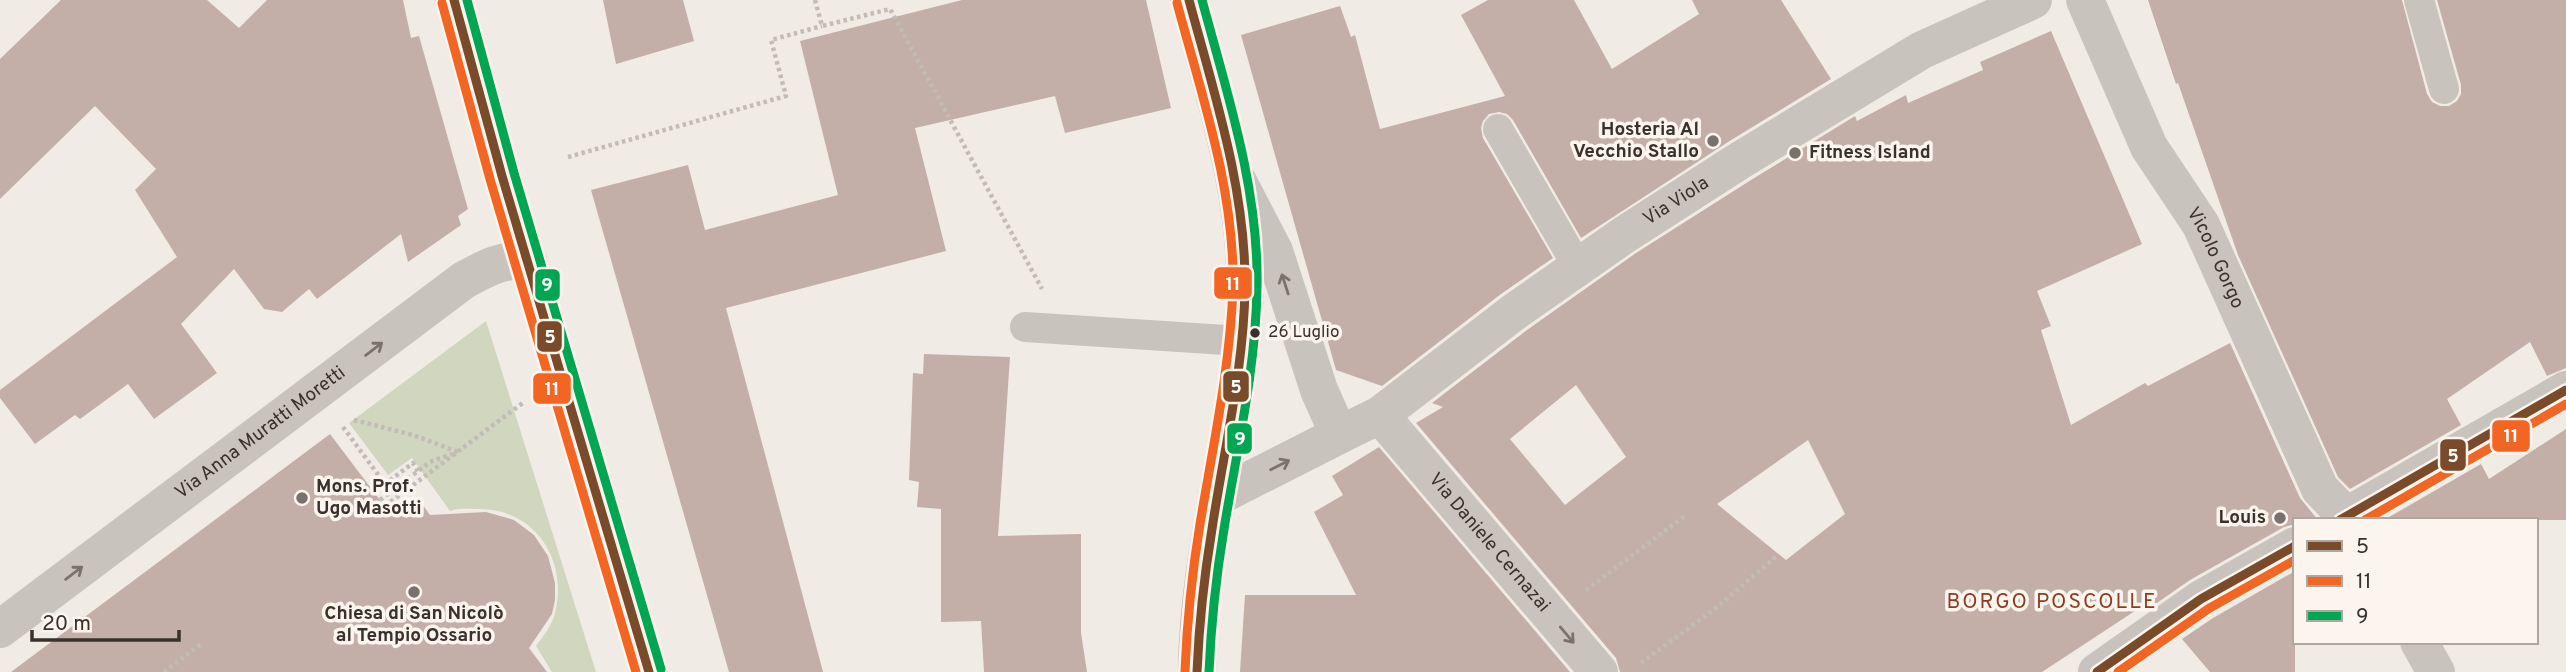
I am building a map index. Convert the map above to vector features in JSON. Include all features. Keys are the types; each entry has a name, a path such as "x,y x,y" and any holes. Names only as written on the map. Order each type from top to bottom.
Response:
{"main road":[{"path":"454,0 502,176 649,672"},
{"path":"1189,0 1232,170 1244,255 1245,285 1241,341 1206,570 1197,645 1197,672"}],"street":[{"name":"Via Viola","path":"1219,496 1380,415 1514,312 1623,235 1739,161 1922,50 2033,0"},
{"name":"Vicolo Gorgo","path":"2085,0 2149,148 2201,225 2320,489 2346,518"},
{"path":"1232,170 1274,251 1319,390 1339,435"},
{"name":"Via Anna Muratti Moretti","path":"0,629 464,280 503,262 528,261"},
{"path":"2346,518 2566,390"},
{"name":"Via Daniele Cernazai","path":"1380,415 1599,672"},
{"path":"2097,672 2201,598 2293,547"},
{"path":"2420,644 2436,672"}],"lane":[{"path":"2419,0 2444,89"},
{"path":"1499,130 1578,267"},
{"path":"1025,327 1241,341"}],"path":[{"path":"815,0 822,26"},
{"path":"568,157 786,96 771,40 890,9 1043,291"},
{"path":"385,506 529,399"},
{"path":"335,417 385,484 412,463 418,471"},
{"path":"348,419 412,435 458,452"},
{"path":"380,500 430,462 458,452"},
{"path":"1552,617 1686,515"},
{"path":"1640,664 1715,609 1778,555"},
{"path":"164,672 202,643"}],"green space":[{"path":"486,321 596,672 552,672 536,646 552,622 558,593 557,574 551,556 530,527 515,517 497,511 450,511 412,458 388,475 349,423"}],"building":[{"path":"61,0 207,0 239,28 267,0 403,0 411,38 419,36 468,209 458,216 461,225 408,262 401,234 317,299 309,289 282,312 264,309 234,269 181,324 217,373 154,419 128,384 80,419 75,415 35,444 0,398 0,390 177,257 135,190 156,169 95,106 0,199 0,59"},
{"path":"603,0 683,0 694,41 616,64"},
{"path":"962,0 1146,0 1171,108 1065,133 1055,96 915,128 946,251 726,308 823,672 729,672 591,190 688,165 705,230 838,195 800,41"},
{"path":"1488,0 1574,0 1612,69 1699,14 1692,0 1781,0 1831,79 1728,142 1581,238 1513,120 1507,114 1499,112 1489,114 1481,128 1483,138 1553,258 1501,294 1382,386 1336,370 1241,35 1340,6 1351,37 1355,35 1380,129 1505,96 1461,15"},
{"path":"2148,0 2402,0 2427,94 2432,102 2449,106 2457,101 2461,94 2461,85 2437,0 2566,0 2566,368 2547,376 2530,342 2447,399 2461,425 2350,489 2338,477 2238,255"},
{"path":"2051,31 2142,244 2037,291 2051,326 2041,330 2071,425 2145,383 2148,386 2230,343 2300,498 2316,518 2293,518 2293,525 2284,527 2190,580 2154,605 2151,602 2142,609 2141,607 2042,672 1620,672 1616,658 1416,423 1443,407 1432,403 1527,330 1636,253 1751,180 1855,116 1857,121 1906,95 1908,103 1983,70 1980,62","holes":["1576,385 1626,457 1565,505 1510,439","1808,440 1845,514 1786,560 1717,504"]},
{"path":"924,354 1010,357 998,536 1081,534 1081,633 1087,672 984,672 981,621 941,622 941,509 917,507 919,482 909,480 913,373 923,374"},
{"path":"2566,429 2566,520 2387,518 2481,464 2489,479"},
{"path":"330,434 392,516 417,497 430,515 486,512 514,520 534,535 548,556 555,583 552,614 529,648 547,672 11,672"},
{"path":"1379,447 1570,672 1240,672 1245,595 1356,595 1314,512 1343,495 1332,476"},
{"path":"2293,572 2295,672 2210,672 2182,639"}],"transit line":[{"name":"5","path":"454,0 502,176 649,672"},
{"name":"9","path":"467,0 514,173 661,669"},
{"name":"5","path":"1189,0 1227,142 1240,214 1245,287 1237,378 1204,583 1197,672"},
{"name":"9","path":"1202,0 1231,106 1247,178 1253,214 1257,287 1250,378 1219,565 1209,672"},
{"name":"11","path":"442,3 490,179 636,672"},
{"name":"11","path":"1177,3 1223,180 1229,216 1233,288 1225,377 1195,561 1185,671"},
{"name":"5","path":"2343,518 2566,390"},
{"name":"11","path":"2368,518 2566,404"},
{"name":"5","path":"2097,672 2201,599 2293,547"},
{"name":"11","path":"2118,672 2208,609 2293,561"}],"place":[{"name":"Hosteria Al Vecchio Stallo","path":"1713,141"},
{"name":"Fitness Island","path":"1795,153"},
{"name":"26 Luglio","path":"1255,333"},
{"name":"Mons. Prof. Ugo Masotti","path":"302,498"},
{"name":"Louis","path":"2280,518"},
{"name":"Chiesa di San Nicolò al Tempio Ossario","path":"414,592"}],"district":[{"name":"BORGO POSCOLLE","path":"2052,602"}]}
